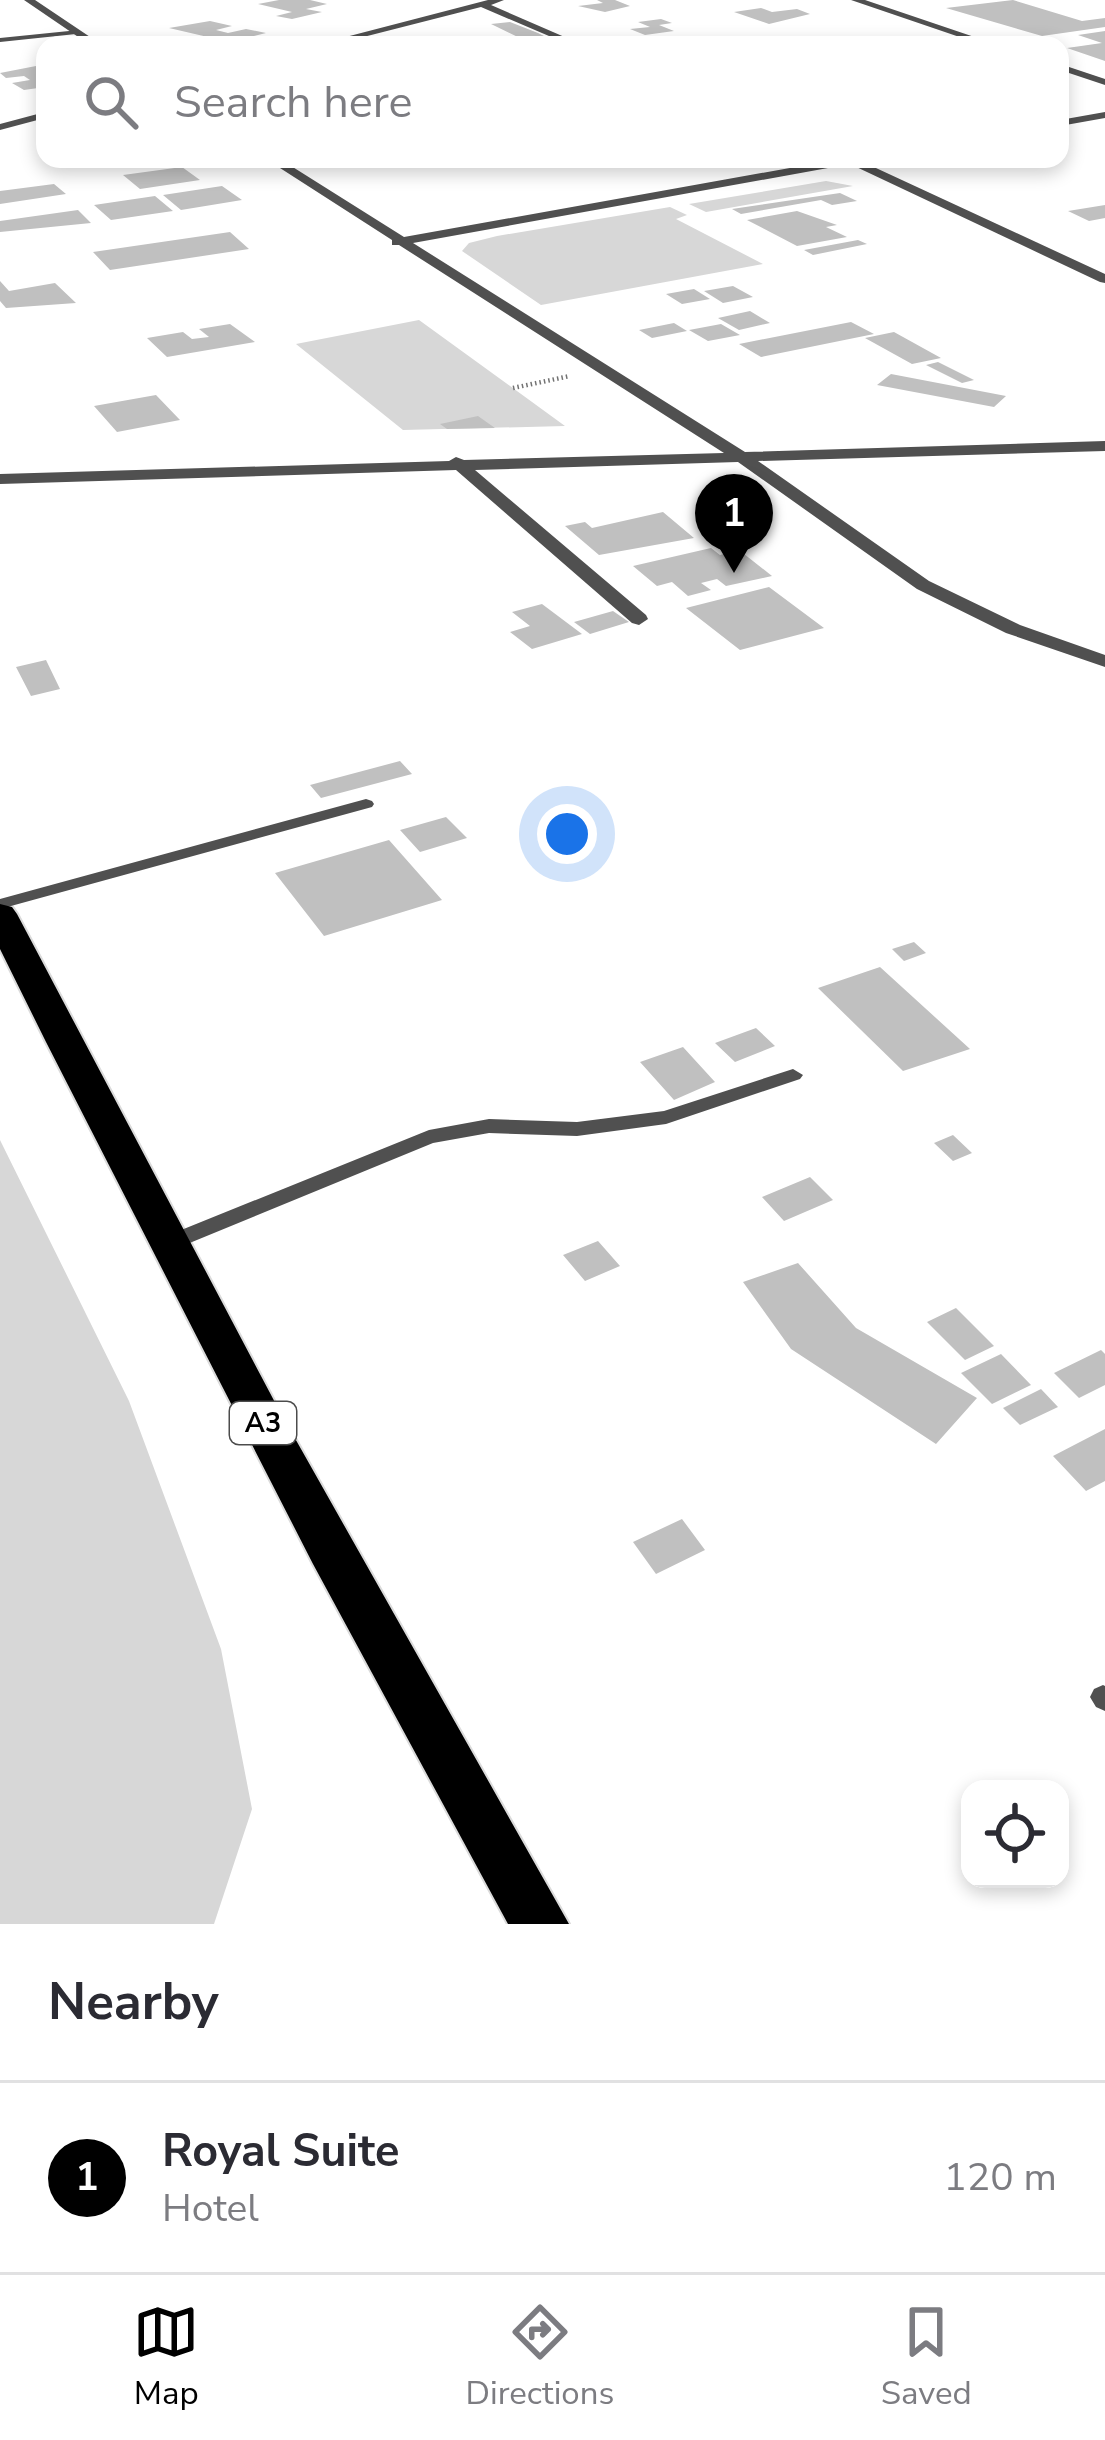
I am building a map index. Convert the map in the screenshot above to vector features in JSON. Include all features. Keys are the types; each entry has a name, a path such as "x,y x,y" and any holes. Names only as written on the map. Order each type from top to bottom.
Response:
{"highway":[{"name":"A3","path":"0,914 167,1244 422,1721 540,1924"}],"street":[{"path":"29,0 82,36"},
{"path":"353,36 499,0"},
{"path":"856,0 966,36"},
{"path":"478,2 557,36"},
{"path":"1069,70 1105,82"},
{"path":"1069,122 1105,116"},
{"path":"0,127 36,118"},
{"path":"286,168 739,455 923,585 1013,629 1105,661"},
{"path":"397,242 809,168"},
{"path":"870,168 1105,279"},
{"path":"0,479 1105,446"},
{"path":"456,462 639,620"}],"lane":[{"path":"38,36 76,32"},
{"path":"0,40 36,36"},
{"path":"0,904 366,804"},
{"path":"167,1244 429,1137 489,1126 577,1129 666,1117 793,1075"}],"path":[{"path":"513,388 536,383"}],"shaded area":[{"path":"826,181 853,186 706,212 689,204"},
{"path":"670,207 687,215 676,219 763,264 541,305 462,251 469,243 497,236"},
{"path":"419,320 565,426 403,430 296,344"},
{"path":"0,1140 129,1401 221,1649 252,1809 214,1924 0,1924"}],"building":[{"path":"279,0 327,4 306,9 322,12 292,19 276,16 292,12 258,4"},
{"path":"597,0 630,6 605,12 578,6 603,3"},
{"path":"1013,0 1082,21 1105,18 1105,27 1042,36 946,8"},
{"path":"761,8 810,14 769,24 734,12"},
{"path":"661,19 672,23 659,25 674,31 645,35 630,29 650,27 638,22"},
{"path":"210,21 232,26 216,30 228,33 246,29 266,33 203,36 169,28"},
{"path":"510,22 543,36 516,36 491,24"},
{"path":"1105,31 1105,61 1069,49 1102,43 1078,35"},
{"path":"36,66 36,88 24,90 12,83 30,80 24,76 6,78 0,73"},
{"path":"183,168 200,180 140,189 123,175"},
{"path":"54,184 66,194 0,204 0,191"},
{"path":"222,186 242,200 181,210 163,195"},
{"path":"840,193 857,201 832,205 821,200 741,214 732,209"},
{"path":"155,196 173,211 111,220 94,205"},
{"path":"1105,205 1105,218 1089,221 1068,211"},
{"path":"78,210 91,223 0,232 0,221"},
{"path":"797,211 837,225 826,227 847,237 797,246 747,220"},
{"path":"230,232 249,249 110,270 93,252"},
{"path":"858,240 867,244 813,255 804,250"},
{"path":"0,281 9,291 55,283 76,303 6,308 0,301"},
{"path":"733,286 753,297 723,303 704,291"},
{"path":"694,289 710,299 682,304 666,294"},
{"path":"750,311 770,323 739,330 718,318"},
{"path":"851,322 874,334 761,357 739,344"},
{"path":"674,323 687,331 652,338 639,330"},
{"path":"230,324 255,342 167,357 147,338 183,332 192,339 209,337 199,329"},
{"path":"721,324 740,335 708,341 689,330"},
{"path":"894,332 941,358 912,364 865,338"},
{"path":"938,362 974,380 962,383 926,365"},
{"path":"891,374 1006,396 994,407 877,385"},
{"path":"156,395 180,420 117,432 94,406"},
{"path":"478,416 495,428 447,429 440,424"},
{"path":"663,512 694,538 599,555 565,526 585,522 592,528"},
{"path":"711,548 720,555 739,550 772,576 726,586 717,579 701,583 711,590 688,596 672,582 657,586 633,566"},
{"path":"769,587 824,628 740,650 686,608"},
{"path":"542,604 582,634 532,649 510,632 530,626 512,612"},
{"path":"613,611 629,622 590,634 574,622"},
{"path":"46,660 60,689 31,696 16,667"},
{"path":"400,761 412,774 321,798 310,785"},
{"path":"446,817 467,838 420,852 400,830"},
{"path":"389,840 442,900 324,936 275,873"},
{"path":"914,942 926,953 904,961 892,949"},
{"path":"880,967 970,1049 903,1071 818,988"},
{"path":"756,1028 775,1046 735,1062 715,1043"},
{"path":"683,1047 715,1082 674,1100 640,1062"},
{"path":"953,1135 972,1153 953,1161 934,1143"},
{"path":"810,1177 833,1200 784,1221 762,1197"},
{"path":"598,1241 620,1266 585,1281 563,1255"},
{"path":"798,1263 856,1328 977,1398 936,1444 791,1349 743,1282"},
{"path":"956,1308 994,1346 965,1360 927,1322"},
{"path":"1101,1350 1105,1385 1079,1398 1054,1373"},
{"path":"1001,1354 1031,1385 992,1404 961,1373"},
{"path":"1041,1389 1058,1407 1020,1425 1003,1408"},
{"path":"1105,1429 1105,1481 1086,1491 1053,1456"},
{"path":"682,1519 705,1550 656,1574 633,1542"}],"place":[{"name":"Royal Suite","path":"734,573"}]}
